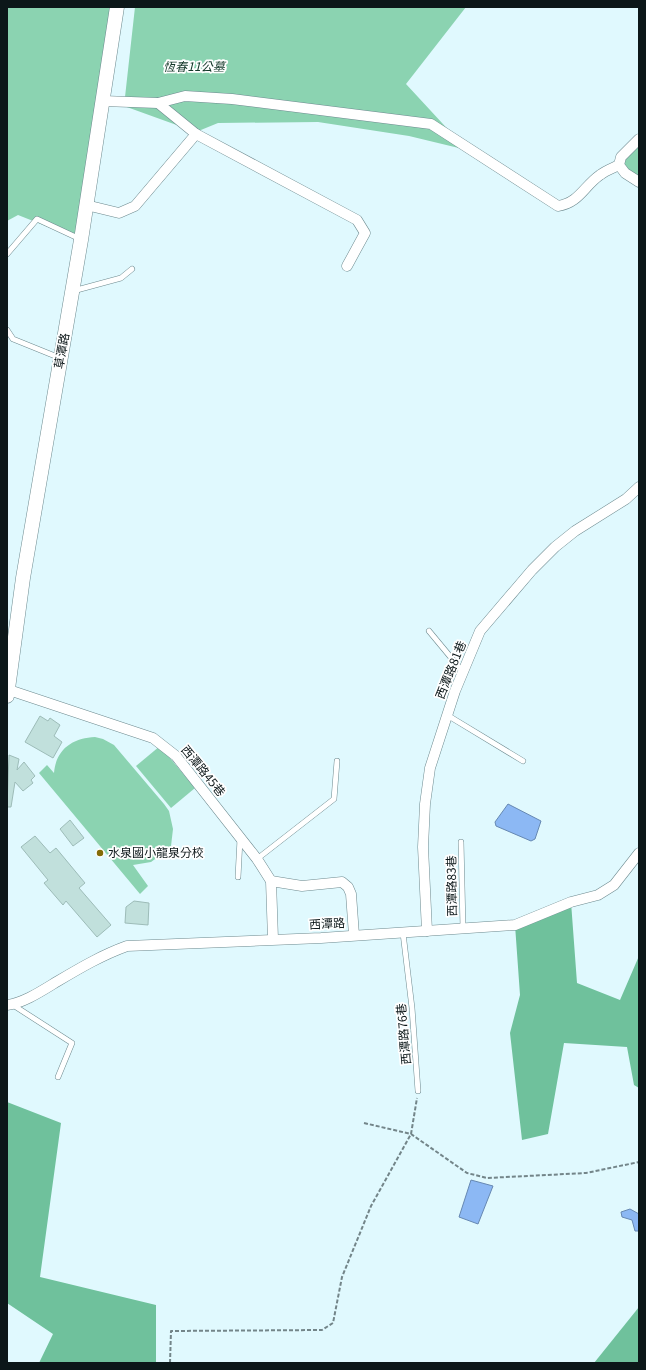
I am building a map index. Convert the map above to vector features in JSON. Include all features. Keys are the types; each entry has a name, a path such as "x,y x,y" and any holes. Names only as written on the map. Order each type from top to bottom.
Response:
{"street":[{"name":"草潭路","path":"8,693 22,578 61,359 118,7"},
{"path":"103,101 158,103 184,96 232,98 431,124 558,206 566,205 577,199 599,175 619,165 621,157 639,139"},
{"path":"158,103 196,134 357,220 365,232 347,266"},
{"path":"86,206 119,213 134,206 196,134"},
{"path":"619,165 625,173 639,182"},
{"name":"西潭路81巷","path":"427,931 423,847 425,804 430,768 447,715 480,631 532,570 574,531 626,499 639,488"},
{"name":"西潭路45巷","path":"8,693 153,738 176,756 257,859 271,881"},
{"name":"西潭路","path":"10,1005 40,992 103,955 127,946 354,936 515,925 571,902 598,895 614,884 639,853"},
{"path":"273,939 271,881 302,886 342,882 348,887 351,894 354,936"}],"lane":[{"path":"7,254 37,219 81,240"},
{"path":"72,291 121,278 132,269"},
{"path":"7,330 13,339 61,359"},
{"path":"429,631 463,672"},
{"path":"447,715 523,761"},
{"path":"257,859 334,799 337,761"},
{"path":"238,877 240,838"},
{"name":"西潭路83巷","path":"461,842 463,928"},
{"name":"西潭路76巷","path":"403,933 412,1008 418,1092"},
{"path":"10,1005 72,1042 58,1077"}],"path":[{"path":"170,1363 171,1331 322,1330 333,1323 342,1277 371,1206 411,1134 418,1092"},
{"path":"364,1124 411,1134 467,1173 487,1178 586,1173 639,1162"}],"green space":[{"path":"7,7 120,7 81,240 18,215 7,221"},
{"name":"恆春11公墓","path":"135,7 466,7 406,84 467,150 409,136 318,122 218,123 196,132 124,106"},
{"path":"639,146 639,182 619,165"},
{"path":"95,737 103,739 114,745 169,811 173,829 171,846 151,862 133,865 148,886 140,894 39,773 47,765 54,773 58,757 67,746 80,740"},
{"path":"160,746 195,788 171,808 136,766"},
{"path":"571,902 577,983 620,1000 639,956 639,1088 634,1085 627,1047 564,1043 548,1134 522,1140 510,1033 520,995 515,925"},
{"path":"7,1102 61,1123 40,1277 156,1305 156,1363 39,1363 53,1334 7,1303"},
{"path":"639,1307 639,1363 594,1363"}],"water":[{"path":"508,804 541,821 535,839 531,841 496,826 495,822"},
{"path":"471,1180 493,1186 478,1224 459,1217"},
{"path":"630,1209 639,1214 639,1231 635,1231 632,1220 622,1217 621,1212"}],"building":[{"path":"40,716 48,721 50,718 60,725 54,736 62,742 53,758 25,742"},
{"path":"9,755 19,759 17,770 24,762 35,776 31,780 33,783 23,791 15,782 11,807 7,807"},
{"path":"70,820 84,838 73,846 60,829"},
{"path":"35,836 50,853 56,848 85,883 79,888 111,925 97,937 66,901 63,905 44,883 48,880 21,847"},
{"path":"134,901 149,903 148,925 125,923 126,907"}],"place":[{"name":"水泉國小龍泉分校","path":"100,853"}]}
